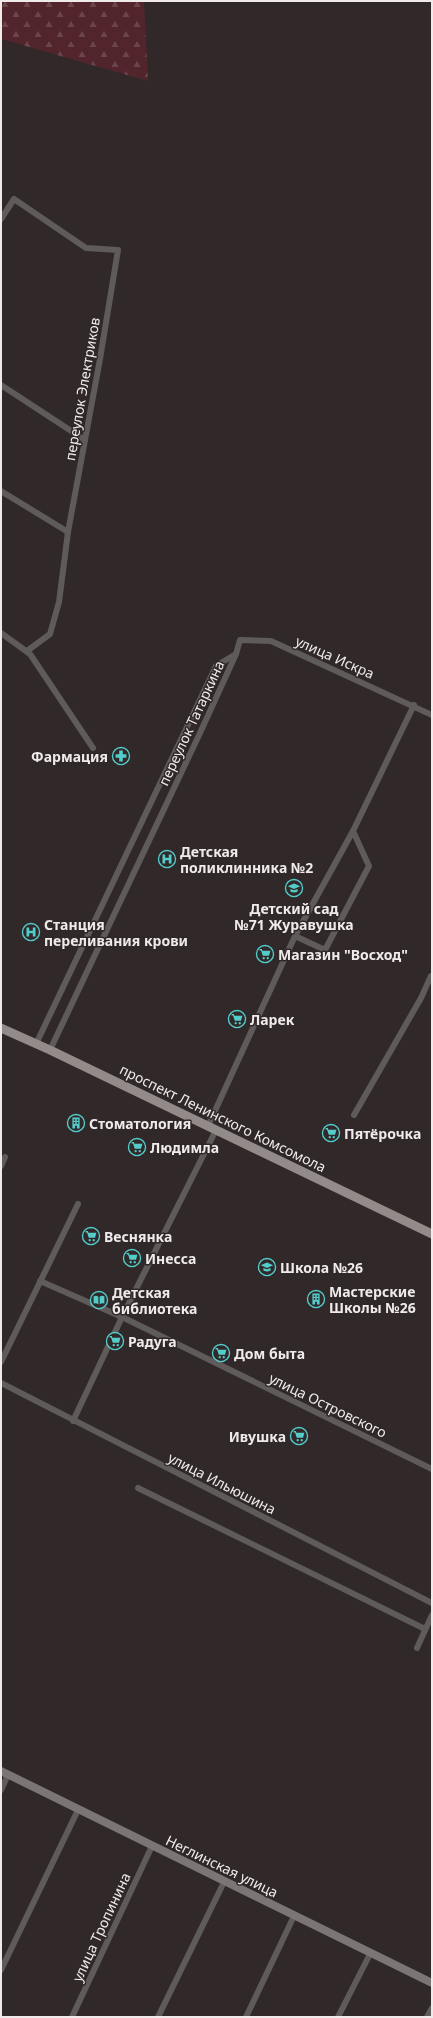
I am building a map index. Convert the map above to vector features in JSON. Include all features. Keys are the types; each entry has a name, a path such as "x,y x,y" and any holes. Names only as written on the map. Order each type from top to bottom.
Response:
{"main road":[{"name":"проспект Ленинского Комсомола","path":"1,1028 50,1050 432,1234"}],"street":[{"name":"переулок Электриков","path":"1,219 14,199 86,248 118,250 68,532 59,602 50,634 27,651"},
{"path":"1,385 85,440"},
{"path":"1,491 68,532"},
{"path":"1,633 27,651 93,748"},
{"name":"улица Искра","path":"236,654 240,640 271,641 432,715"},
{"name":"переулок Татаркина","path":"36,1044 216,666 236,654"},
{"name":"переулок Татаркина","path":"50,1050 236,654"},
{"path":"73,1421 212,1128 295,936 353,831 414,706"},
{"path":"295,936 325,950 369,866 353,831"},
{"path":"354,1115 432,976"},
{"path":"1,1166 6,1157"},
{"path":"1,1362 78,1204"},
{"name":"улица Островского","path":"40,1281 122,1317 432,1469"},
{"name":"улица Ильюшина","path":"1,1383 432,1604"},
{"path":"138,1488 426,1629"},
{"path":"417,1648 432,1615"},
{"path":"1,1790 5,1773"},
{"name":"Неглинская улица","path":"5,1773 432,1984"},
{"path":"1,1970 78,1810"},
{"name":"улица Тропинина","path":"72,2017 152,1846"},
{"path":"158,2017 224,1882"},
{"path":"246,2017 294,1916"},
{"path":"338,2017 370,1954"},
{"path":"427,2017 432,2008"}],"green space":[{"path":"1,1 144,1 148,81 1,39"}],"place":[{"name":"Фармация","path":"121,756"},
{"name":"Детская поликлинника №2","path":"167,859"},
{"name":"Детский сад №71 Журавушка","path":"294,888"},
{"name":"Станция переливания крови","path":"31,932"},
{"name":"Магазин \"Восход\"","path":"265,954"},
{"name":"Ларек","path":"237,1019"},
{"name":"Стоматология","path":"76,1123"},
{"name":"Пятёрочка","path":"331,1133"},
{"name":"Людимла","path":"137,1147"},
{"name":"Веснянка","path":"91,1236"},
{"name":"Инесса","path":"132,1258"},
{"name":"Школа №26","path":"267,1267"},
{"name":"Мастерские Школы №26","path":"316,1299"},
{"name":"Детская библиотека","path":"99,1300"},
{"name":"Радуга","path":"115,1341"},
{"name":"Дом быта","path":"221,1353"},
{"name":"Ивушка","path":"299,1436"}]}
